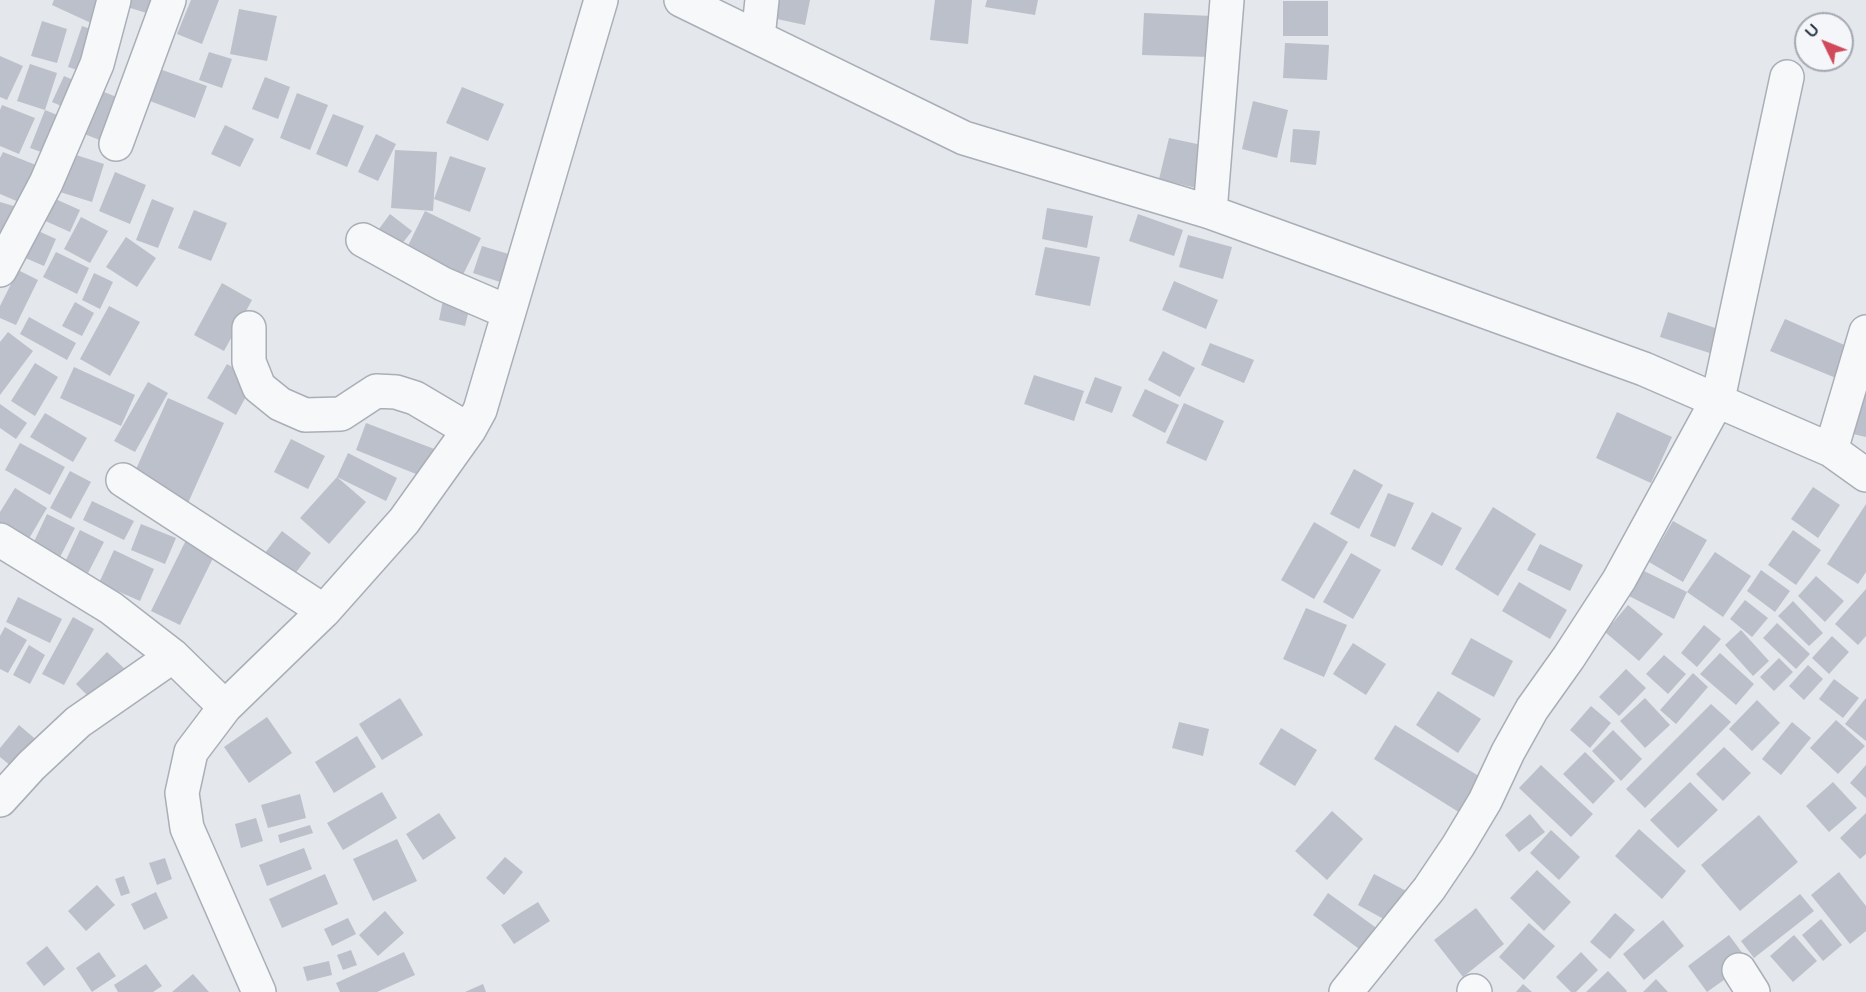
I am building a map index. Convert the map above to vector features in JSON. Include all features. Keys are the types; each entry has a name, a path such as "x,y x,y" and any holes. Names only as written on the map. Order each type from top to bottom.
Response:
{"street":[{"path":"0,270 46,183 98,64 114,0"},
{"path":"117,144 170,0"},
{"path":"259,992 187,828 182,793 191,752 225,707 324,611 404,521 469,430 480,410 601,0"},
{"path":"681,0 964,138 1210,212 1644,369 1718,399 1831,450 1866,475"},
{"path":"758,37 762,0"},
{"path":"1210,212 1227,0"},
{"path":"1346,992 1429,890 1458,846 1485,801 1532,708 1569,657 1619,580 1718,399 1788,77"},
{"path":"363,240 443,284 508,312"},
{"path":"249,328 249,362 259,387 280,404 305,415 341,414 376,391 396,392 415,398 469,430"},
{"path":"1831,450 1866,332"},
{"path":"123,480 324,611"},
{"path":"0,540 111,608 173,656 225,707"},
{"path":"0,800 31,766 78,722 173,656"}],"building":[{"path":"54,0 101,0 91,23 52,5"},
{"path":"126,0 162,0 156,16 124,6"},
{"path":"191,0 219,0 202,44 177,34"},
{"path":"766,0 810,0 805,25 763,16"},
{"path":"935,0 972,0 968,44 930,40"},
{"path":"987,0 1038,0 1035,15 985,7"},
{"path":"1283,1 1328,1 1328,36 1283,36"},
{"path":"239,9 277,16 267,61 230,54"},
{"path":"1144,13 1212,16 1210,57 1142,55"},
{"path":"42,21 67,29 57,63 31,56"},
{"path":"82,26 102,33 89,74 68,67"},
{"path":"1285,43 1329,45 1327,80 1283,78"},
{"path":"209,52 232,59 222,88 199,80"},
{"path":"0,56 23,66 7,100 0,97"},
{"path":"30,64 57,73 45,110 17,101"},
{"path":"154,67 207,86 195,118 142,98"},
{"path":"64,76 85,85 73,111 52,102"},
{"path":"265,77 290,87 278,119 252,109"},
{"path":"462,87 504,104 488,141 446,123"},
{"path":"94,88 129,102 112,145 77,131"},
{"path":"297,93 328,105 310,150 280,138"},
{"path":"1253,101 1288,110 1277,158 1242,149"},
{"path":"2,105 35,118 19,154 0,146"},
{"path":"45,110 67,119 52,156 30,148"},
{"path":"333,114 364,126 347,167 316,154"},
{"path":"225,125 254,139 240,167 211,154"},
{"path":"1293,129 1320,131 1316,165 1290,162"},
{"path":"376,134 396,144 378,181 358,172"},
{"path":"1169,138 1211,147 1200,189 1159,179"},
{"path":"395,150 437,152 433,211 391,208"},
{"path":"3,152 41,167 26,205 0,194 0,158"},
{"path":"73,154 104,164 92,202 60,192"},
{"path":"450,156 486,168 470,212 434,199"},
{"path":"115,172 146,185 130,224 99,211"},
{"path":"51,197 80,210 70,232 41,219"},
{"path":"152,199 174,208 158,248 136,240"},
{"path":"0,202 17,207 9,235 0,233"},
{"path":"1047,208 1093,216 1087,248 1042,239"},
{"path":"194,210 227,223 211,261 178,248"},
{"path":"425,211 481,238 459,283 403,256"},
{"path":"390,214 412,231 394,254 373,237"},
{"path":"1138,214 1183,230 1174,256 1129,241"},
{"path":"81,217 108,231 90,263 64,249"},
{"path":"36,230 56,239 44,266 23,257"},
{"path":"1188,235 1232,247 1223,279 1179,267"},
{"path":"126,237 156,258 137,287 106,267"},
{"path":"482,246 512,255 503,283 473,273"},
{"path":"1045,247 1100,257 1090,306 1035,295"},
{"path":"56,252 89,268 77,294 43,277"},
{"path":"18,270 38,280 16,325 0,318 0,306"},
{"path":"94,273 113,282 100,309 82,300"},
{"path":"1174,281 1218,300 1206,329 1162,310"},
{"path":"222,283 252,300 224,351 194,335"},
{"path":"443,300 470,306 465,326 439,320"},
{"path":"75,302 94,313 82,336 62,326"},
{"path":"109,306 140,322 110,376 80,359"},
{"path":"1668,312 1724,331 1716,355 1660,337"},
{"path":"29,317 76,343 67,360 20,334"},
{"path":"1785,319 1849,347 1836,378 1770,351"},
{"path":"8,332 33,351 0,395 0,342"},
{"path":"1210,343 1254,360 1244,383 1201,365"},
{"path":"1163,351 1195,368 1180,397 1148,380"},
{"path":"35,363 58,377 35,416 11,401"},
{"path":"227,364 255,380 236,415 207,398"},
{"path":"74,367 135,395 121,426 60,398"},
{"path":"1034,375 1084,391 1074,421 1024,404"},
{"path":"1095,377 1122,387 1112,413 1085,403"},
{"path":"148,382 168,393 135,452 114,441"},
{"path":"1866,386 1866,437 1853,434"},
{"path":"1145,389 1179,405 1165,433 1132,416"},
{"path":"168,398 224,423 188,503 132,478"},
{"path":"1184,403 1224,421 1206,461 1166,443"},
{"path":"0,404 27,423 16,439 0,428"},
{"path":"1617,412 1672,437 1651,483 1596,458"},
{"path":"45,413 87,438 73,462 30,437"},
{"path":"366,423 437,450 426,478 356,450"},
{"path":"291,439 325,456 308,489 274,472"},
{"path":"20,443 65,467 50,495 5,470"},
{"path":"348,453 397,478 386,501 337,477"},
{"path":"1354,469 1383,485 1359,529 1330,514"},
{"path":"70,471 91,482 71,519 50,508"},
{"path":"337,477 366,502 329,544 300,518"},
{"path":"1813,487 1840,505 1818,538 1791,519"},
{"path":"15,488 47,508 27,542 0,526 0,512"},
{"path":"1388,493 1414,503 1395,547 1370,536"},
{"path":"92,501 134,521 124,540 83,520"},
{"path":"1866,504 1866,572 1858,584 1827,564"},
{"path":"1493,507 1536,534 1498,596 1455,569"},
{"path":"1432,512 1462,528 1442,566 1411,549"},
{"path":"47,514 75,528 59,559 32,546"},
{"path":"1673,521 1707,540 1683,582 1649,562"},
{"path":"1314,522 1348,542 1314,599 1281,580"},
{"path":"141,524 176,538 165,564 131,550"},
{"path":"80,530 104,542 88,573 65,562"},
{"path":"191,530 220,544 180,625 151,611"},
{"path":"1793,530 1821,550 1796,585 1768,565"},
{"path":"282,531 311,553 287,584 258,562"},
{"path":"1540,544 1583,565 1570,591 1527,570"},
{"path":"114,550 154,569 140,601 99,583"},
{"path":"1715,552 1751,576 1723,617 1687,592"},
{"path":"1351,553 1381,570 1353,619 1323,602"},
{"path":"1642,570 1687,592 1674,619 1629,596"},
{"path":"1761,570 1790,591 1775,612 1747,591"},
{"path":"1816,576 1844,601 1825,622 1798,596"},
{"path":"1519,582 1567,610 1550,639 1502,611"},
{"path":"1866,589 1866,636 1858,645 1835,624"},
{"path":"18,597 62,619 50,643 6,622"},
{"path":"1745,600 1768,618 1752,637 1730,619"},
{"path":"1793,601 1823,633 1809,646 1778,616"},
{"path":"1628,605 1663,634 1639,661 1605,632"},
{"path":"1306,608 1347,625 1324,677 1283,659"},
{"path":"73,617 94,629 64,685 42,674"},
{"path":"1777,623 1810,654 1796,669 1763,638"},
{"path":"1704,625 1721,639 1697,667 1681,653"},
{"path":"5,627 27,640 8,673 0,669 0,636"},
{"path":"1741,630 1769,661 1753,676 1725,645"},
{"path":"1832,636 1849,652 1829,674 1812,658"},
{"path":"1471,638 1513,661 1494,697 1451,674"},
{"path":"1353,643 1386,664 1366,695 1333,674"},
{"path":"29,645 45,655 30,684 13,675"},
{"path":"107,652 128,672 96,704 76,684"},
{"path":"1720,653 1754,684 1736,705 1700,674"},
{"path":"1664,655 1686,674 1668,694 1646,674"},
{"path":"1779,658 1793,672 1774,691 1760,677"},
{"path":"1808,665 1823,679 1804,700 1789,686"},
{"path":"1626,669 1646,688 1619,716 1599,697"},
{"path":"1693,673 1708,687 1676,724 1660,710"},
{"path":"1834,679 1859,698 1843,718 1819,699"},
{"path":"1438,691 1481,719 1458,753 1416,725"},
{"path":"400,698 423,735 382,760 359,724"},
{"path":"1645,698 1670,725 1645,748 1620,721"},
{"path":"1866,698 1866,741 1845,724"},
{"path":"1757,700 1780,723 1752,751 1729,729"},
{"path":"1711,704 1731,722 1645,808 1626,789"},
{"path":"1591,706 1611,723 1590,748 1570,730"},
{"path":"267,717 292,753 249,783 224,747"},
{"path":"1836,720 1865,746 1838,774 1810,748"},
{"path":"1179,722 1209,729 1203,756 1172,748"},
{"path":"1792,722 1811,738 1781,775 1762,759"},
{"path":"19,725 40,743 17,771 0,757 0,748"},
{"path":"1395,725 1487,781 1465,816 1374,759"},
{"path":"1281,728 1317,750 1295,786 1259,764"},
{"path":"1613,730 1642,759 1621,781 1592,751"},
{"path":"357,736 376,767 334,793 315,762"},
{"path":"1724,747 1751,773 1723,801 1696,774"},
{"path":"1585,752 1615,781 1593,804 1563,774"},
{"path":"1541,765 1593,814 1571,837 1519,788"},
{"path":"1866,765 1866,798 1850,783"},
{"path":"1690,782 1718,810 1678,848 1650,820"},
{"path":"1833,782 1857,808 1829,832 1806,806"},
{"path":"382,792 397,818 343,850 327,823"},
{"path":"300,794 306,818 268,828 261,805"},
{"path":"1332,811 1363,839 1327,880 1295,851"},
{"path":"439,813 456,838 423,860 406,834"},
{"path":"1866,813 1866,854 1860,859 1840,838"},
{"path":"1530,814 1545,832 1519,852 1505,835"},
{"path":"1759,815 1798,862 1740,911 1701,865"},
{"path":"256,818 263,841 241,848 235,824"},
{"path":"310,825 313,833 280,843 278,835"},
{"path":"1639,829 1686,871 1662,899 1615,856"},
{"path":"1551,830 1580,857 1559,880 1530,853"},
{"path":"397,839 417,881 373,901 353,859"},
{"path":"304,848 312,869 267,886 259,865"},
{"path":"505,857 523,872 504,895 486,878"},
{"path":"165,858 172,879 157,885 149,863"},
{"path":"1537,870 1571,902 1544,931 1510,898"},
{"path":"1839,872 1866,906 1866,931 1850,944 1811,895"},
{"path":"325,874 338,904 282,928 269,899"},
{"path":"1374,874 1410,893 1393,924 1358,905"},
{"path":"124,876 130,893 121,896 115,879"},
{"path":"97,885 115,905 86,931 68,911"},
{"path":"156,892 168,918 144,930 131,904"},
{"path":"1328,893 1382,932 1366,954 1313,915"},
{"path":"1800,894 1814,911 1754,958 1741,941"},
{"path":"538,902 550,921 514,944 501,925"},
{"path":"1476,908 1504,944 1463,977 1434,940"},
{"path":"385,911 404,933 378,956 359,935"},
{"path":"1615,913 1635,930 1610,959 1590,942"},
{"path":"348,918 356,934 332,946 324,929"},
{"path":"1821,919 1842,945 1823,961 1802,935"},
{"path":"1663,920 1684,946 1644,980 1623,954"},
{"path":"1529,923 1555,946 1524,980 1499,957"},
{"path":"1729,935 1749,962 1707,992 1688,966"},
{"path":"1794,935 1817,961 1793,982 1770,956"},
{"path":"47,946 65,969 44,986 26,963"},
{"path":"351,950 357,965 343,970 337,955"},
{"path":"99,952 116,976 92,992 76,968"},
{"path":"404,952 415,975 377,992 340,992 336,983"},
{"path":"1581,952 1598,970 1576,992 1571,992 1556,977"},
{"path":"329,961 332,975 307,981 303,967"},
{"path":"146,964 162,986 153,992 118,992 114,985"},
{"path":"1608,971 1626,992 1586,992"},
{"path":"193,974 209,992 172,992"},
{"path":"1656,979 1668,992 1643,992"},
{"path":"483,984 486,992 465,992"},
{"path":"1523,984 1532,992 1516,992"}]}
